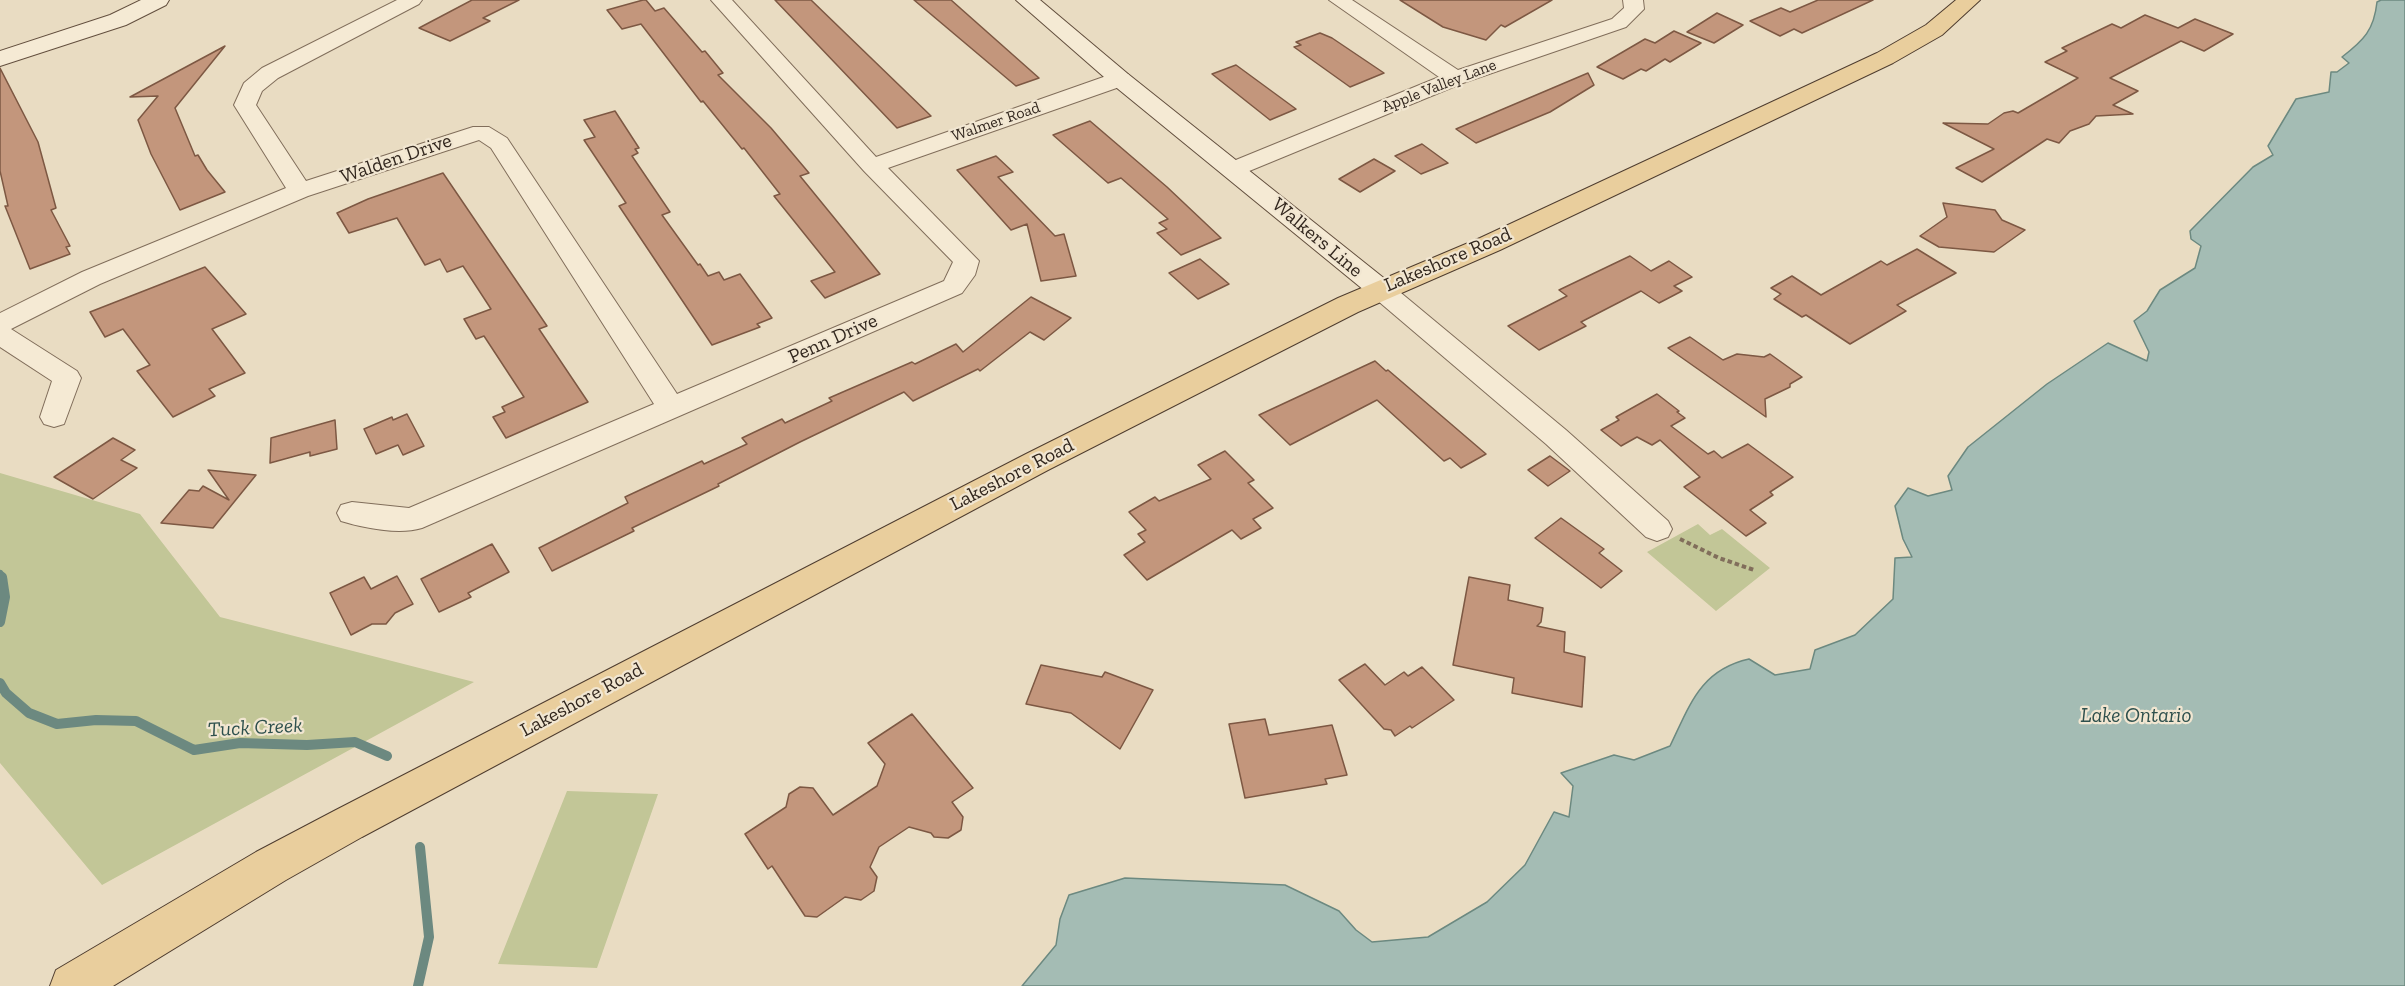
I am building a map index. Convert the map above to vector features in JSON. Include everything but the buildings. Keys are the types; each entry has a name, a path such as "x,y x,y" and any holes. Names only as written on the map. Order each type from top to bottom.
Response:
{"main road":[{"path":"0,58 118,20 158,0"},
{"name":"Walkers Line","path":"1027,0 1120,79 1380,289"},
{"name":"Lakeshore Road","path":"72,986 271,866 1036,462 1380,289 1490,244 1885,58 1934,30 1969,0"}],"street":[{"path":"300,191 245,105 252,88 270,73 412,0"},
{"name":"Penn Drive","path":"352,513 411,520 953,287 962,275 966,261 872,166 721,0"},
{"path":"1338,0 1455,78"},
{"name":"Apple Valley Lane","path":"1234,169 1455,78 1619,23 1634,9 1633,0"},
{"name":"Walmer Road","path":"872,166 1120,79"},
{"name":"Walden Drive","path":"0,324 91,278 300,191 472,133 488,134 499,143 672,409"},
{"name":"Walkers Line","path":"1380,289 1574,452 1657,530"},
{"path":"0,335 67,378 54,417"}],"path":[{"path":"1657,530 1754,570"}],"green space":[{"path":"0,473 140,514 220,617 474,682 102,885 0,763"},
{"path":"1698,524 1710,535 1722,529 1770,568 1716,611 1647,552"},
{"path":"567,791 658,794 597,968 498,964"}],"water":[{"name":"Lake Ontario","path":"2405,0 2405,986 1022,986 1056,945 1060,919 1069,895 1125,878 1285,885 1339,911 1356,930 1372,942 1428,937 1487,902 1525,865 1554,812 1569,817 1573,786 1561,773 1614,755 1634,760 1670,746 1699,691 1719,671 1732,664 1749,659 1775,675 1810,669 1815,650 1855,635 1893,599 1895,558 1912,557 1903,539 1895,506 1908,488 1928,496 1952,490 1948,476 1968,447 2047,384 2108,343 2147,361 2149,352 2134,321 2147,311 2160,290 2195,268 2201,246 2191,239 2190,231 2253,167 2273,155 2268,146 2296,99 2329,92 2331,72 2337,72 2349,63 2342,57 2367,34 2376,12 2377,2"}],"waterway":[{"name":"Tuck Creek","path":"0,574 2,577"},
{"name":"Tuck Creek","path":"0,622 5,597 2,577"},
{"name":"Tuck Creek","path":"0,683 6,693 29,713 57,724 96,720 136,721 194,750 240,743 307,745 355,742 387,756"},
{"name":"Tuck Creek","path":"418,986 429,937 420,847"}]}
